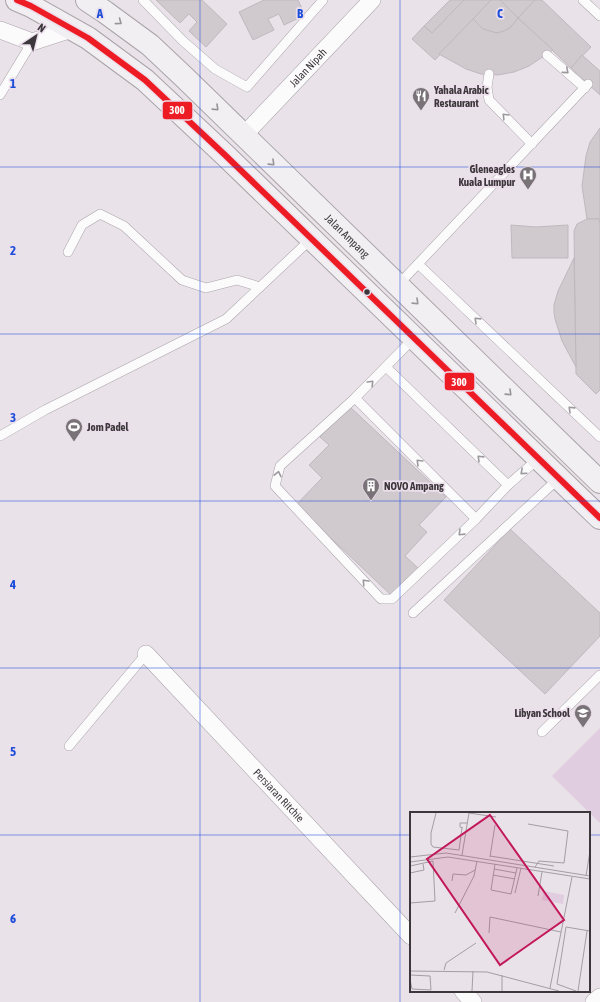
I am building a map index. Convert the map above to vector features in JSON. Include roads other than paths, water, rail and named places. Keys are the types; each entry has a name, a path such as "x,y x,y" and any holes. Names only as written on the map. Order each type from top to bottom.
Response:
{"main road":[{"path":"17,0 31,6 88,38 145,80 600,518"},
{"name":"Jalan Ampang","path":"87,0 150,45 600,482"}],"street":[{"name":"Jalan Nipah","path":"244,135 372,0"},
{"path":"0,30 32,42 72,29"},
{"name":"Persiaran Ritchie","path":"146,654 410,935"},
{"path":"464,992 473,1002"},
{"path":"594,1002 600,997"}],"lane":[{"path":"143,0 183,41 215,69 247,87 323,0"},
{"path":"583,0 600,16"},
{"path":"0,95 32,42"},
{"path":"398,285 586,86 547,55"},
{"path":"489,74 487,87 489,100 532,144"},
{"path":"68,252 82,225 100,214 124,226 182,280 206,288 237,280 260,287"},
{"path":"0,436 45,410 226,319 311,239"},
{"path":"418,264 600,436"},
{"path":"414,338 356,398 280,466 275,486 381,599 392,600 476,519 508,485 538,458"},
{"path":"386,367 508,485"},
{"path":"356,398 476,519"},
{"path":"413,613 559,478"},
{"path":"69,746 146,654"},
{"path":"542,732 600,675"}],"place":[{"name":"Yahala Arabic Restaurant","path":"421,111"},
{"name":"Gleneagles Kuala Lumpur","path":"528,190"},
{"name":"Jom Padel","path":"74,442"},
{"name":"NOVO Ampang","path":"371,501"},
{"name":"Libyan School","path":"583,728"}]}
